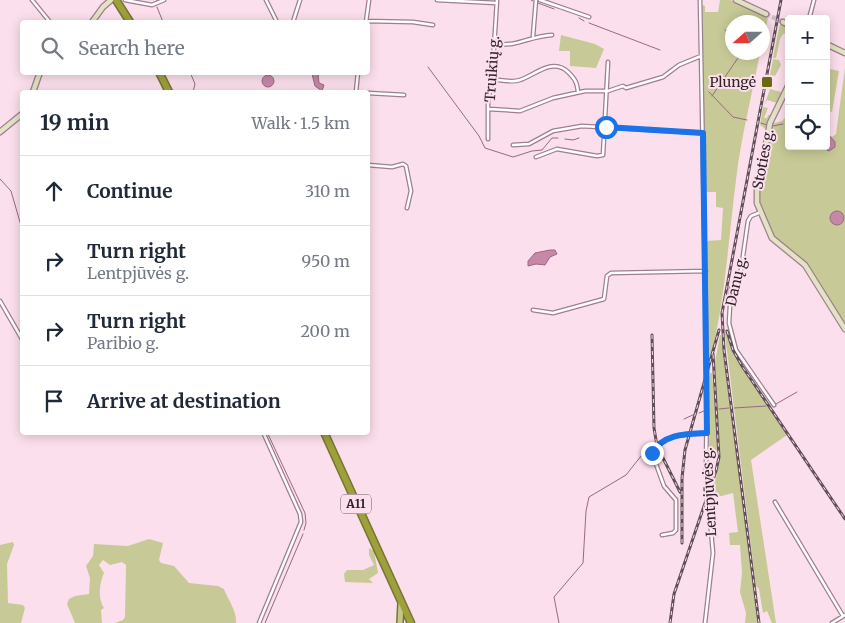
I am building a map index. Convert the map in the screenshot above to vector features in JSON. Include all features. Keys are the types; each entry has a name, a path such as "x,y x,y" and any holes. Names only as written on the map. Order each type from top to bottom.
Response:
{"highway":[{"path":"116,0 129,20"},
{"path":"160,75 168,90"},
{"name":"A11","path":"325,435 409,622"}],"main road":[{"path":"93,20 111,0"},
{"path":"736,0 766,14"},
{"path":"830,46 845,53"},
{"path":"34,90 39,75"},
{"name":"Stoties g.","path":"785,92 770,123 756,195 760,212 774,240 807,267 845,329"},
{"path":"0,132 20,116"},
{"path":"400,623 401,602"}],"street":[{"path":"32,0 48,20"},
{"path":"126,0 152,5 164,0"},
{"path":"266,0 276,20"},
{"path":"294,20 300,0"},
{"path":"366,20 369,0"},
{"path":"437,0 497,2"},
{"path":"533,36 538,0 589,17"},
{"name":"Lentpjūvės g.","path":"700,0 706,271 706,474 713,553 705,623"},
{"path":"810,15 814,0"},
{"name":"Truikių g.","path":"488,138 488,100 492,79 497,2"},
{"path":"370,22 414,22 433,26"},
{"path":"495,44 515,44 533,36 552,35"},
{"path":"489,109 520,111 542,101 578,92 608,91 623,86 626,88 663,77 680,65 702,56"},
{"path":"536,157 557,149 600,156 604,152 608,62"},
{"path":"492,79 514,82 548,67 557,66 565,69 575,78 578,92"},
{"path":"356,90 358,75"},
{"path":"370,93 404,95"},
{"path":"513,146 529,144 560,130 582,126 703,133"},
{"path":"370,165 392,166 404,164 406,166 411,191 407,208"},
{"name":"Danų g.","path":"760,212 751,216 748,221 742,270 731,289 729,323 736,350 774,405"},
{"path":"533,310 553,313 604,299 607,276 611,273 706,271"},
{"path":"0,301 20,336"},
{"path":"662,535 673,533 676,530 676,500 664,486 652,453 663,441 674,436 707,433"},
{"path":"259,623 301,522 300,514 264,435"},
{"path":"775,502 844,616 832,623"}],"green space":[{"path":"720,0 730,0 762,15 725,15 725,60 759,60 741,148 722,297 708,367 706,241 721,240 723,208 716,207 716,192 705,192 702,5 705,6 705,12 718,12"},
{"path":"780,24 785,26 785,34 780,39 776,58 773,58"},
{"path":"561,35 595,44 604,49 596,68 570,66 570,51 559,51"},
{"path":"773,59 779,60 781,65 775,76 770,75"},
{"path":"845,67 845,326 805,262 772,235 759,205 758,196 771,124 782,121 785,118 785,150 830,150 830,135 832,137 836,134"},
{"path":"830,69 839,71 832,112 830,112"},
{"path":"770,89 781,92 777,103 767,100 764,106"},
{"path":"763,107 768,108 764,118 771,115 767,130 760,125"},
{"path":"724,327 736,358 787,435 751,460 776,623 772,623 767,611 763,613 759,589 756,586"},
{"path":"720,335 759,623 745,623 746,613 740,592 742,573 740,545 730,545 729,533 738,532 733,493 714,498 715,533 712,535 709,495 717,475 720,453 714,367"},
{"path":"710,373 712,373 718,449 712,455 709,452"},
{"path":"149,539 163,543 159,560 161,563 174,566 189,583 218,586 224,589 234,610 236,623 115,623 123,620 125,617 126,565 122,562 110,565 103,560 99,565 104,573 100,590 100,600 104,608 101,610 102,623 75,623 67,604 69,599 75,596 89,594 90,578 86,566 93,556 94,544 128,546"},
{"path":"13,542 14,545 7,564 8,603 23,605 25,608 21,623 0,623 0,545"},
{"path":"369,548 374,551 378,573 369,579 373,583 345,582 344,574 347,570 363,570 374,565 369,555"}],"shaded area":[{"path":"266,75 270,75 274,81 270,87 266,87 262,83 262,79"},
{"path":"312,75 318,75 319,83 324,85 322,90 315,86"},
{"path":"830,136 835,142 835,147 829,151 827,150 830,150"},
{"path":"837,211 842,213 844,218 842,223 837,225 832,223 830,218 832,213"},
{"path":"555,250 557,254 550,257 545,265 536,264 528,266 528,261 535,253"}],"waterway":[{"path":"538,3 554,9"},
{"path":"157,7 162,20"},
{"path":"579,18 584,21"},
{"path":"589,23 660,50"},
{"path":"712,96 737,60"},
{"path":"428,67 479,136 485,148 513,157 542,150 552,138 558,138"},
{"path":"191,75 195,84 194,90"},
{"path":"709,92 733,117 747,120"},
{"path":"761,123 767,125"},
{"path":"773,126 783,124"},
{"path":"565,139 573,140 579,138"},
{"path":"0,179 11,191 20,222"},
{"path":"776,404 797,392"},
{"path":"734,408 766,406"},
{"path":"719,409 729,408"},
{"path":"699,413 704,411"},
{"path":"684,419 695,414"},
{"path":"268,435 305,513 306,523 304,530"},
{"path":"559,623 554,597 583,563 586,511 589,497 626,475 649,446"},
{"path":"265,623 303,534"}],"tunnel":[{"path":"766,14 783,22"}],"railway":[{"path":"759,623 724,350 722,313 781,0"},
{"path":"682,543 682,478 685,450 719,330"},
{"path":"727,331 733,350 742,366 845,519"},
{"path":"652,335 654,428 657,446 680,492"},
{"path":"670,623 674,594 716,471 719,457 713,354"}],"place":[{"name":"Plungė","path":"767,82"}],"route":[{"path":"606,127 703,133 707,433 674,436 663,441 652,453"}]}
